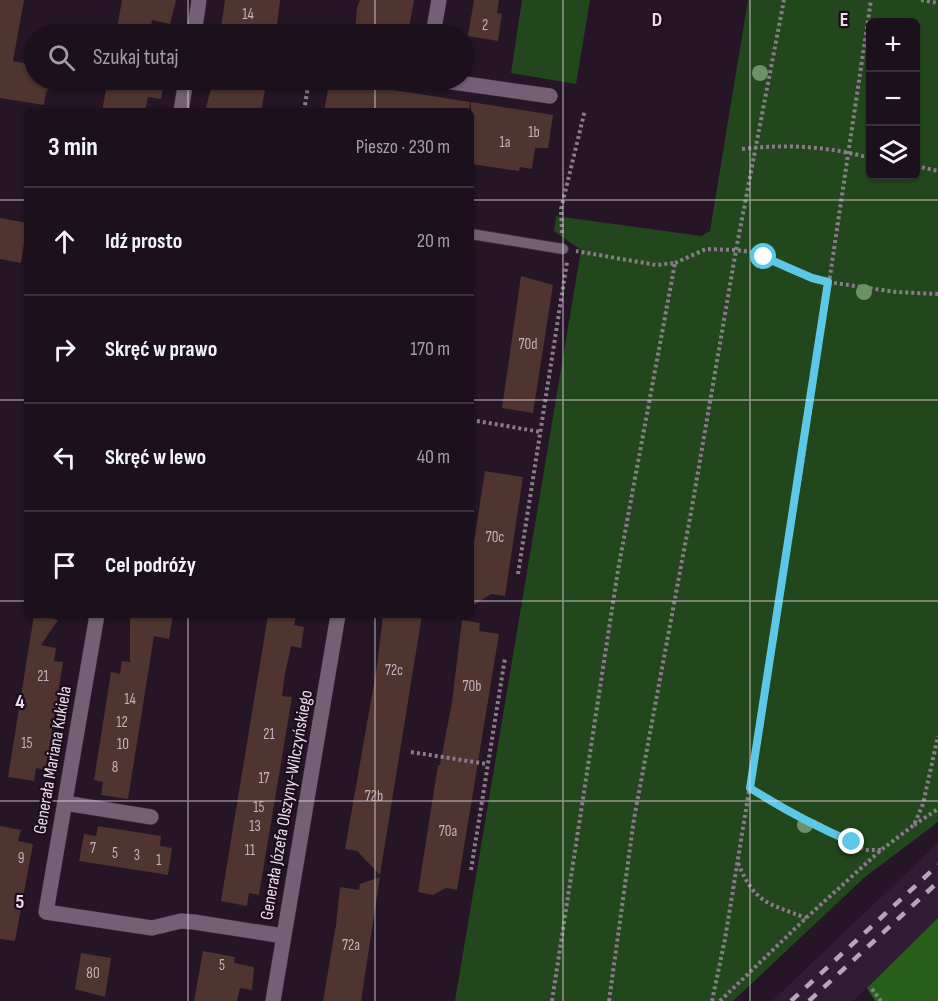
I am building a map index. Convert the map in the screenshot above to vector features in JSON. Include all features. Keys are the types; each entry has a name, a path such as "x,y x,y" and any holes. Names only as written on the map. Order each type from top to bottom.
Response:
{"street":[{"path":"195,24 199,0"},
{"path":"435,24 439,0"},
{"path":"474,85 550,96"},
{"path":"181,108 184,90"},
{"name":"Generała Mariana Kukiela","path":"96,618 46,912 152,928 182,921 284,936"},
{"name":"Generała Józefa Olszyny-Wilczyńskiego","path":"273,1001 337,618"},
{"path":"65,803 151,818"}],"lane":[{"path":"474,235 565,250"}],"path":[{"path":"609,1001 634,819 692,507 736,250 784,0"},
{"path":"712,1001 720,970 750,788 870,0"},
{"path":"921,0 938,3"},
{"path":"304,108 307,90"},
{"path":"518,574 566,278 561,209 585,110"},
{"path":"741,149 795,145 848,152 866,157"},
{"path":"920,167 938,171"},
{"path":"565,250 656,265 675,263 706,249 736,250 751,252 812,278 828,282 896,292 938,294"},
{"path":"552,1001 618,570 675,263"},
{"path":"474,421 541,432"},
{"path":"471,870 505,658"},
{"path":"914,825 924,804 938,736"},
{"path":"411,752 487,764"},
{"path":"750,788 793,815 815,822 865,850 881,850"},
{"path":"720,1001 881,850 938,809"},
{"path":"738,863 748,884 765,903 806,918"},
{"path":"872,989 881,1001"}],"shaded area":[{"path":"938,843 938,921 853,1001 772,1001"}],"green space":[{"path":"522,0 590,0 576,84 511,73"},
{"path":"748,0 938,0 938,822 865,877 733,1001 455,1001 581,250 554,231 556,216 701,236 710,231"},
{"path":"938,918 938,1001 875,1001 867,988"}],"building":[{"path":"0,0 24,0 13,61 24,63 24,90 48,90 44,105 0,98"},
{"path":"122,0 176,0 170,24 152,20 151,24 118,24"},
{"path":"225,0 280,0 277,24 221,24"},
{"path":"360,0 414,0 410,24 356,24"},
{"path":"474,0 499,0 497,13 502,14 498,41 474,37 474,24 470,24"},
{"path":"106,90 163,90 161,99 148,97 146,108 103,108"},
{"path":"210,90 265,90 262,108 206,108"},
{"path":"328,90 394,90 470,102 469,108 325,108"},
{"path":"471,102 553,115 548,148 535,148 532,169 520,167 519,171 474,164 474,108 471,108"},
{"path":"0,218 24,222 21,263 0,259"},
{"path":"521,276 553,285 533,413 502,408"},
{"path":"485,471 523,477 505,596 491,594 474,605 474,542"},
{"path":"34,618 58,620 41,645 56,648 54,661 63,662 46,770 36,768 34,781 8,777"},
{"path":"130,618 172,618 169,639 154,636 128,799 101,795 103,782 94,780 111,672 120,674 122,661 130,662"},
{"path":"268,618 295,618 294,625 304,627 301,648 291,646 285,674 282,696 292,697 259,895 249,893 247,906 221,901"},
{"path":"383,618 422,618 380,875 357,851 345,849 377,666"},
{"path":"462,620 480,623 479,631 499,634 457,890 446,888 433,895 418,892 438,765 440,765 452,702"},
{"path":"0,826 21,830 18,841 33,844 15,941 0,939"},
{"path":"98,826 161,836 160,846 172,848 168,875 79,861 84,834 96,836"},
{"path":"380,877 361,1001 323,1001 340,887 359,890 360,884"},
{"path":"203,951 235,957 234,963 254,967 252,990 240,988 237,1001 194,1001"},
{"path":"81,953 111,958 105,997 75,989"}],"railway":[{"path":"791,1001 938,865"},
{"path":"809,1001 938,882"}],"route":[{"path":"764,257 812,278 828,282 803,458 770,652 750,788 793,815 815,822 829,832 852,842"}]}
